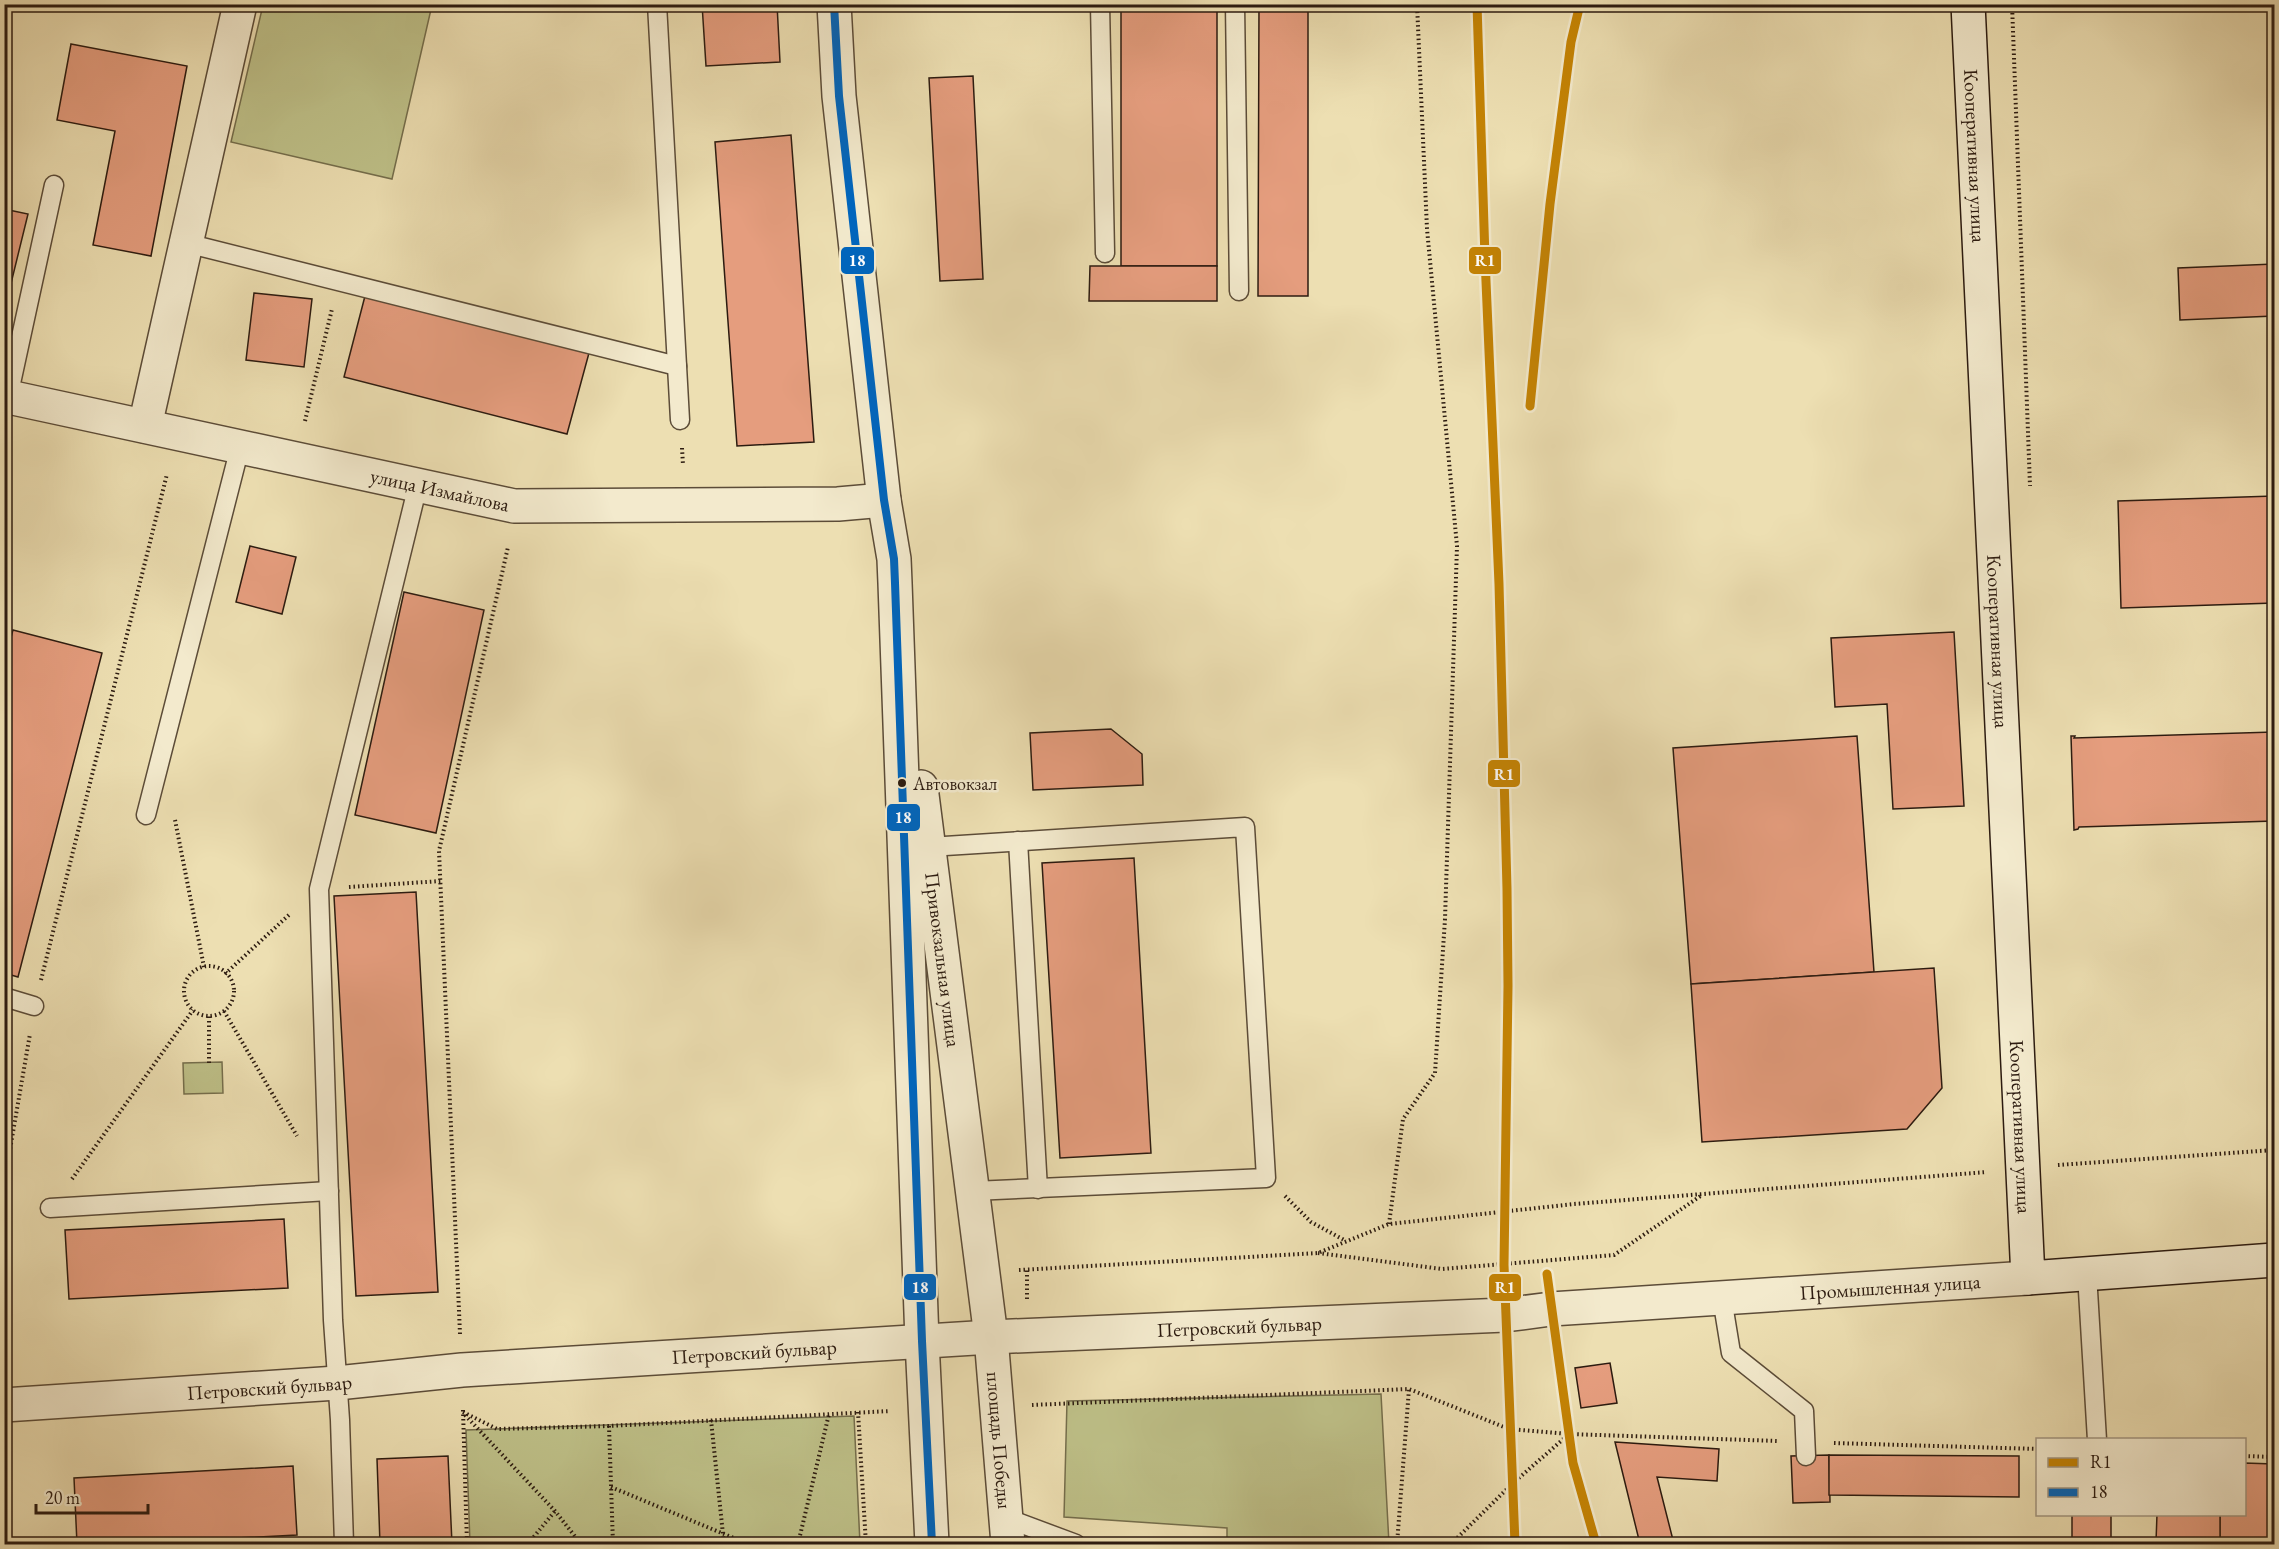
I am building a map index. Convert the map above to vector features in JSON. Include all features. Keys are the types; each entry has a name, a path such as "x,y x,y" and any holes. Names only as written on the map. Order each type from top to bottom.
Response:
{"street":[{"path":"145,426 240,4"},
{"name":"Привокзальная улица","path":"834,4 839,96 884,500 991,1337"},
{"name":"Кооперативная улица","path":"1968,4 2028,1278"},
{"name":"улица Измайлова","path":"6,396 514,506 838,504 884,500"},
{"name":"Привокзальная улица","path":"896,583 922,1341"},
{"name":"Промышленная улица","path":"1505,1315 1551,1309 2274,1260"},
{"name":"Петровский бульвар","path":"4,1405 337,1383 462,1370 922,1341 1505,1315"},
{"name":"площадь Победы","path":"991,1337 1007,1531"},
{"path":"922,1341 932,1545"}],"lane":[{"path":"657,4 680,420"},
{"path":"1100,4 1105,254"},
{"path":"1235,4 1239,291"},
{"path":"6,396 54,185"},
{"path":"186,243 677,366"},
{"path":"146,815 240,447"},
{"path":"344,1545 319,889 418,485"},
{"path":"929,847 1245,827 1266,1178 973,1191"},
{"path":"1018,842 1038,1189"},
{"path":"4,998 34,1006"},
{"path":"50,1209 329,1191"},
{"path":"2086,1274 2097,1438"},
{"path":"1722,1298 1731,1353 1804,1411 1806,1449"},
{"path":"1007,1531 1076,1545"}],"path":[{"path":"1389,1224 1403,1119 1435,1073 1445,919 1457,546 1427,230 1417,4"},
{"path":"305,421 338,282"},
{"path":"4,1184 34,1006 168,474"},
{"path":"467,1545 462,1370 439,852 508,547"},
{"path":"146,815 176,820 204,967"},
{"path":"225,974 319,889 441,881"},
{"path":"211,965 219,967 232,980 235,988 231,1005 218,1016 200,1016 186,1005 183,997 185,981 196,969 204,967 211,965"},
{"path":"50,1209 193,1010"},
{"path":"224,1011 300,1141"},
{"path":"209,1016 209,1063"},
{"path":"1318,1253 1389,1224 1447,1217 1575,1204 2274,1150"},
{"path":"1266,1178 1311,1222 1347,1241"},
{"path":"983,1272 1318,1253 1442,1269 1614,1255 1704,1194"},
{"path":"995,1407 1409,1389 1509,1429 1806,1449 2036,1449"},
{"path":"1397,1545 1409,1389"},
{"path":"463,1412 496,1429 609,1426 925,1409"},
{"path":"463,1412 555,1511 580,1545"},
{"path":"858,1412 866,1545"},
{"path":"798,1545 829,1414"},
{"path":"711,1420 724,1545"},
{"path":"609,1426 613,1545"},
{"path":"1451,1545 1512,1484 1569,1434"},
{"path":"2246,1456 2274,1457"},
{"path":"611,1487 748,1545"},
{"path":"528,1545 555,1511"}],"green space":[{"path":"263,5 432,5 392,179 231,142"},
{"path":"222,1062 223,1093 184,1094 183,1063"},
{"path":"1381,1394 1389,1544 1227,1544 1227,1528 1064,1517 1067,1401"},
{"path":"854,1416 860,1544 470,1544 466,1430"}],"building":[{"path":"702,4 777,4 780,62 706,66"},
{"path":"1121,4 1217,4 1217,266 1121,266"},
{"path":"1259,4 1308,4 1308,296 1258,296"},
{"path":"71,44 187,66 151,256 93,245 115,131 57,120"},
{"path":"973,76 983,279 940,281 929,78"},
{"path":"791,135 814,442 737,446 715,142"},
{"path":"4,209 28,214 4,312"},
{"path":"2274,264 2274,316 2180,320 2178,268"},
{"path":"1090,266 1217,266 1217,301 1089,301"},
{"path":"254,293 312,299 304,367 246,360"},
{"path":"365,296 589,353 567,434 344,377"},
{"path":"2274,496 2274,603 2121,608 2118,501"},
{"path":"250,546 296,557 282,614 236,602"},
{"path":"404,592 484,610 436,833 355,815"},
{"path":"13,630 102,653 18,977 4,973 4,663"},
{"path":"1954,632 1964,806 1893,809 1887,704 1835,707 1831,638"},
{"path":"1111,729 1142,754 1143,785 1033,790 1030,733"},
{"path":"2274,732 2274,821 2079,827 2074,830 2071,736 2075,736 2074,738"},
{"path":"1857,736 1874,972 1691,984 1673,748"},
{"path":"1134,858 1151,1153 1060,1158 1042,863"},
{"path":"416,892 438,1292 356,1296 334,896"},
{"path":"1934,968 1942,1088 1907,1129 1702,1142 1691,984"},
{"path":"284,1219 288,1288 69,1299 65,1230"},
{"path":"2268,1354 2274,1354 2274,1374 2270,1375"},
{"path":"1610,1363 1617,1403 1581,1408 1575,1368"},
{"path":"1615,1442 1719,1449 1717,1481 1657,1477 1674,1544 1640,1544"},
{"path":"1829,1455 1830,1502 1793,1503 1791,1456"},
{"path":"1829,1455 2019,1456 2019,1497 1829,1495"},
{"path":"448,1456 452,1544 380,1544 377,1459"},
{"path":"2246,1463 2274,1464 2274,1544 2220,1543 2220,1516 2246,1516"},
{"path":"293,1466 297,1535 77,1544 74,1478"},
{"path":"2072,1516 2111,1516 2111,1544 2072,1544"},
{"path":"2157,1516 2220,1516 2220,1543 2156,1542"},
{"path":"2160,1542 2214,1543 2214,1544 2160,1544"}],"transit line":[{"name":"18","path":"834,4 839,96 884,500 894,559 922,1341 932,1544"},
{"name":"R1","path":"1477,4 1499,584 1507,889 1504,1265 1515,1544"},
{"name":"R1","path":"1530,406 1550,204 1571,42 1580,4"},
{"name":"R1","path":"1547,1274 1573,1463 1596,1544"}],"place":[{"name":"Автовокзал","path":"902,783"}]}
